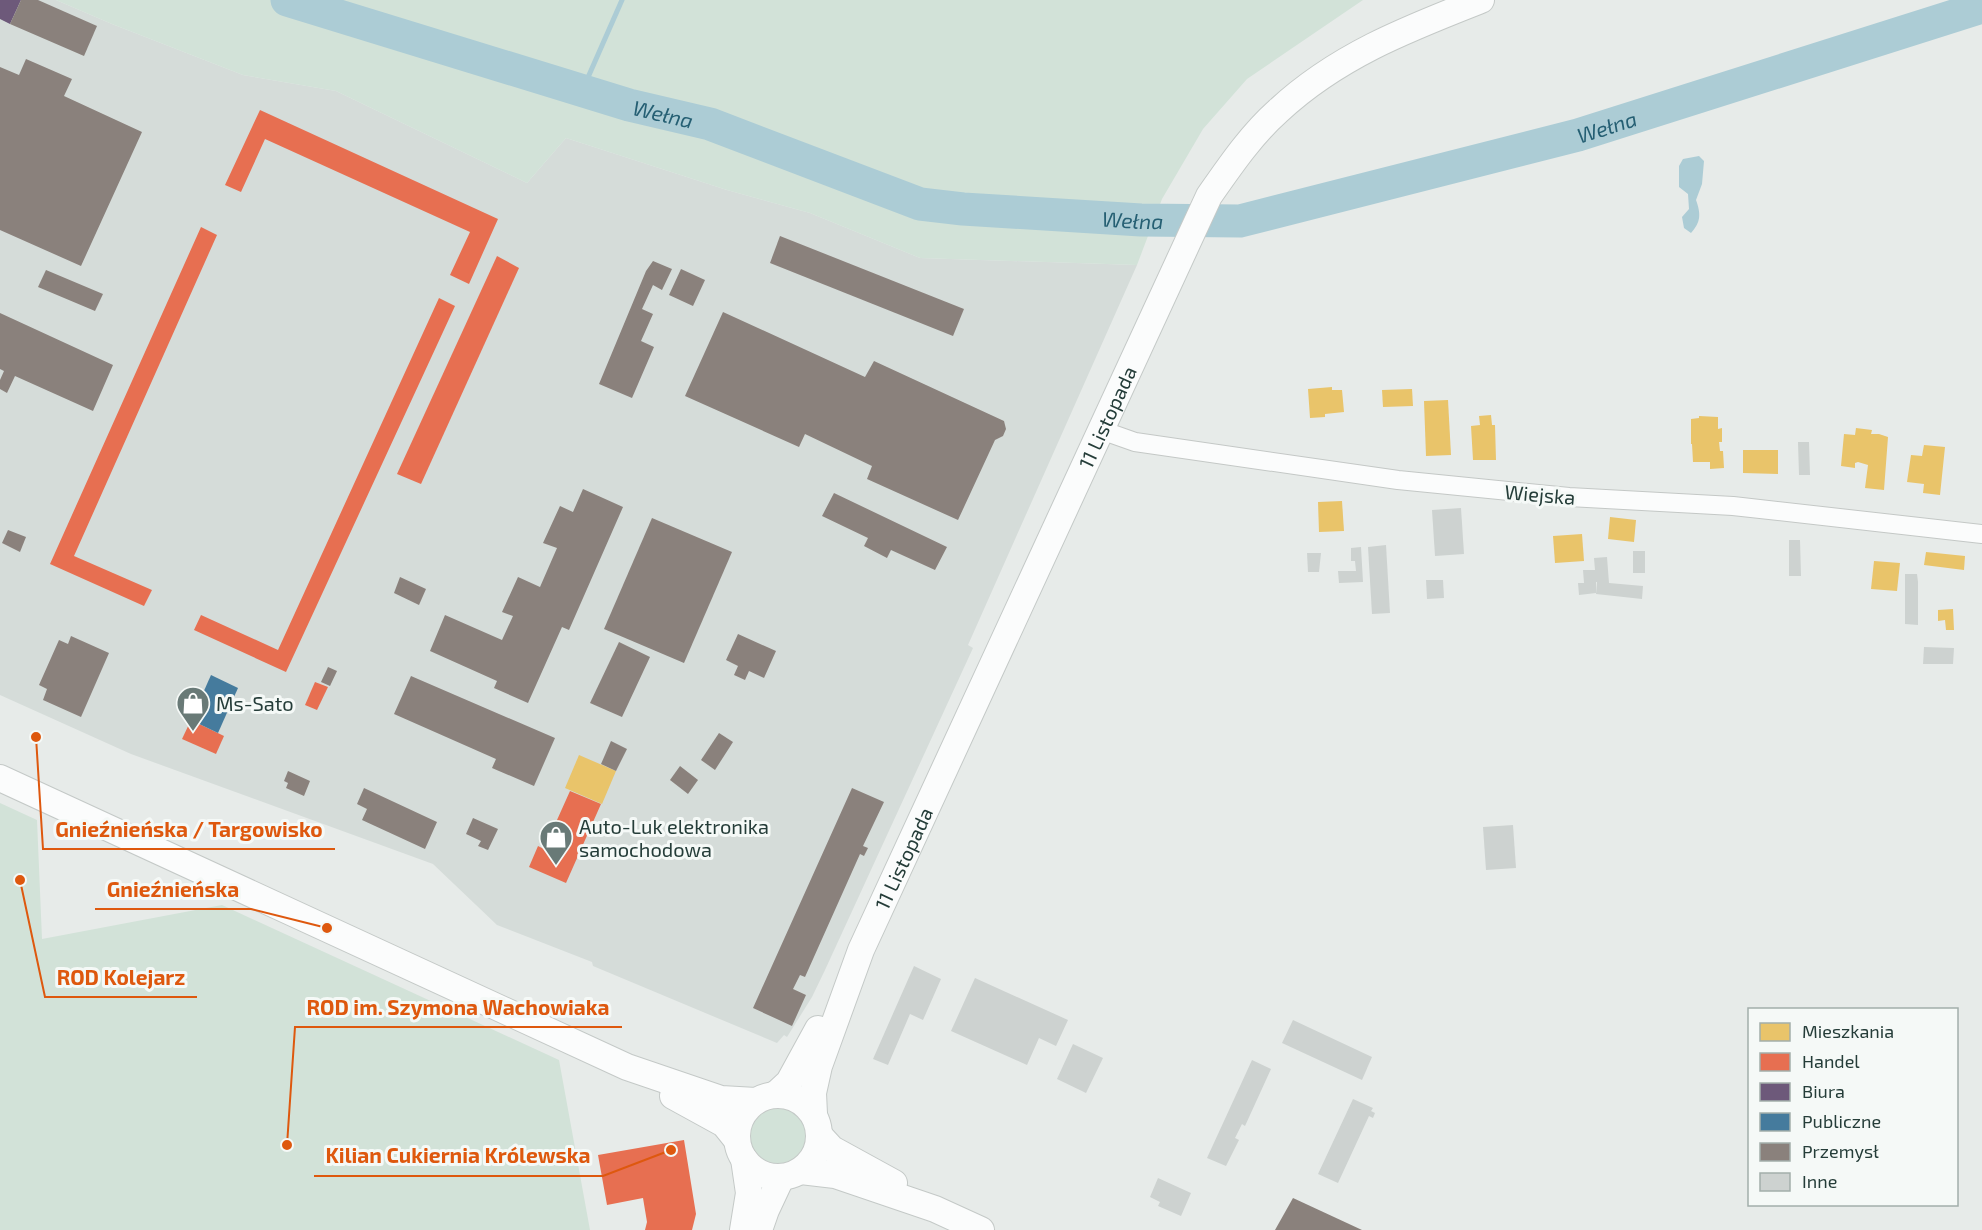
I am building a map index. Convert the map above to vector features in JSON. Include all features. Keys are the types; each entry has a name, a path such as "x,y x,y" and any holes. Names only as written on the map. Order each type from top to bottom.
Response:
{"main road":[{"name":"11 Listopada","path":"817,1125 813,1093 819,1066 861,950 1209,196 1254,135 1304,88 1341,63 1381,41 1481,0"},
{"path":"0,778 627,1067 721,1099 786,1095 797,1099 806,1106 832,1149 876,1172 935,1209"},
{"name":"11 Listopada","path":"766,1098 789,1082 830,1003 861,950"},
{"path":"627,1067 659,1089 713,1116 724,1124 740,1149 760,1173 770,1177 791,1174 836,1175 935,1209 981,1230"},
{"path":"743,1230 748,1193 737,1128 747,1108 766,1098"},
{"path":"759,1230 769,1201 791,1174 815,1156 817,1125"}],"street":[{"name":"Wiejska","path":"1101,430 1135,442 1398,480 1569,497 1733,506 1982,534"}],"shaded area":[{"path":"0,0 56,0 243,75 336,91 527,183 566,138 727,190 810,213 920,258 1137,265 968,645 973,648 825,970 812,997 787,1037 784,1035 777,1043 593,966 592,962 497,925 433,864 131,754 0,695"},
{"path":"56,0 1363,0 1247,79 1203,129 1162,199 1137,265 920,258 810,213 727,190 566,138 527,183 336,91 243,75"},
{"path":"0,803 37,820 42,939 222,905 559,1060 590,1230 0,1230"},
{"path":"772,1107 784,1107 795,1112 803,1120 808,1137 806,1149 795,1162 784,1167 772,1167 761,1162 753,1154 748,1143 748,1131 753,1120 761,1112"}],"water":[{"path":"1699,156 1704,161 1702,184 1696,200 1699,218 1691,233 1684,228 1682,217 1689,209 1688,194 1679,187 1679,166 1683,159"}],"building: Mieszkania":[{"path":"1332,387 1332,390 1342,390 1344,412 1310,418 1308,389"},
{"path":"1412,389 1413,406 1383,407 1382,390"},
{"path":"1448,400 1451,455 1426,456 1424,401"},
{"path":"1491,415 1492,425 1495,425 1496,460 1473,460 1471,426 1480,425 1479,416"},
{"path":"1699,416 1718,417 1718,429 1722,428 1722,442 1719,442 1720,451 1723,451 1724,468 1710,469 1710,462 1693,462 1691,419 1699,418"},
{"path":"1856,428 1872,430 1871,434 1888,437 1884,490 1865,488 1868,465 1858,462 1855,463 1855,468 1841,466 1844,434 1855,435"},
{"path":"1924,445 1945,447 1940,495 1923,493 1924,484 1907,482 1911,455 1922,456"},
{"path":"1743,450 1778,450 1778,474 1743,473"},
{"path":"1342,501 1344,531 1319,532 1318,502"},
{"path":"1610,517 1636,520 1634,542 1608,539"},
{"path":"1582,534 1584,561 1555,563 1553,536"},
{"path":"1926,552 1965,556 1964,570 1924,565"},
{"path":"1874,561 1900,563 1897,591 1871,589"},
{"path":"1953,609 1954,630 1946,630 1945,620 1938,621 1938,610"},
{"path":"579,755 616,771 602,804 565,788"}],"building: Handel":[{"path":"260,110 498,219 469,284 450,275 470,232 265,139 241,192 225,185"},
{"path":"201,227 217,235 74,556 152,590 144,606 50,564"},
{"path":"497,256 519,268 421,484 397,474"},
{"path":"439,298 455,306 286,672 194,630 201,615 278,650"},
{"path":"315,682 328,687 317,710 305,705"},
{"path":"191,720 224,736 216,754 182,739"},
{"path":"570,791 601,804 566,883 529,867 538,846 544,849"},
{"path":"684,1140 696,1214 692,1230 645,1230 647,1222 643,1198 607,1205 598,1155"}],"building: Biura":[{"path":"0,0 21,0 10,24 0,19"}],"building: Publiczne":[{"path":"211,675 238,688 218,733 191,720"}],"building: Przemysł":[{"path":"21,0 38,0 97,26 84,56 10,24"},
{"path":"26,59 72,79 64,96 142,132 81,266 0,230 0,67 19,75"},
{"path":"780,236 964,309 953,336 770,263"},
{"path":"653,261 672,269 662,290 653,285 642,309 653,314 641,341 654,347 632,398 599,384 646,271"},
{"path":"681,269 705,280 693,306 669,295"},
{"path":"46,270 103,294 95,311 38,287"},
{"path":"723,312 865,377 874,361 1004,421 1006,429 1003,436 995,440 958,520 867,479 872,466 805,434 799,447 685,396"},
{"path":"0,313 113,365 93,411 15,376 7,393 0,389 0,380 4,371 0,369"},
{"path":"583,489 623,507 569,630 562,627 528,703 494,688 497,681 430,651 445,615 502,640 513,616 502,612 518,577 540,587 557,548 543,543 560,506 573,512"},
{"path":"834,493 947,547 935,570 891,550 887,558 864,546 868,538 822,516"},
{"path":"652,518 732,552 684,663 604,629"},
{"path":"8,530 26,537 20,552 2,543"},
{"path":"400,577 426,589 419,605 394,593"},
{"path":"738,634 776,651 764,678 749,671 745,680 734,675 738,666 726,660"},
{"path":"71,636 109,653 81,717 43,700 47,689 39,685 59,640 68,644"},
{"path":"619,642 650,657 622,717 590,703"},
{"path":"328,667 337,671 330,686 321,682"},
{"path":"411,676 555,738 534,786 492,768 496,759 394,714"},
{"path":"719,733 733,742 715,770 701,760"},
{"path":"611,741 627,749 616,771 601,764"},
{"path":"680,766 698,780 688,794 670,780"},
{"path":"288,771 310,781 304,796 286,788 288,783 284,781"},
{"path":"364,788 437,822 425,849 362,820 367,809 357,804"},
{"path":"852,788 884,802 863,846 868,848 864,856 860,854 805,977 800,975 793,989 806,995 792,1026 753,1008"},
{"path":"473,818 498,829 488,850 478,846 481,841 466,834"},
{"path":"1293,1198 1362,1230 1275,1230"}],"building: Inne":[{"path":"1798,442 1809,442 1810,475 1799,475"},
{"path":"1461,508 1464,554 1435,556 1432,510"},
{"path":"1789,540 1800,540 1801,576 1789,576"},
{"path":"1386,545 1390,613 1372,614 1368,547"},
{"path":"1361,547 1363,582 1339,583 1338,571 1356,571 1355,561 1351,561 1351,548"},
{"path":"1633,551 1645,551 1645,573 1633,573"},
{"path":"1307,553 1321,553 1319,572 1308,572"},
{"path":"1607,557 1609,583 1643,586 1642,599 1596,594 1597,582 1596,593 1579,595 1578,583 1584,583 1583,570 1595,570 1594,558"},
{"path":"1905,574 1917,574 1918,625 1905,624"},
{"path":"1426,580 1443,580 1444,598 1427,599"},
{"path":"1924,647 1954,648 1953,664 1923,664"},
{"path":"1513,825 1516,868 1486,870 1483,827"},
{"path":"914,966 941,979 923,1020 910,1014 888,1065 873,1059"},
{"path":"975,978 1068,1020 1056,1046 1039,1038 1027,1065 951,1031"},
{"path":"1293,1020 1372,1057 1362,1080 1282,1043"},
{"path":"1073,1044 1103,1058 1086,1093 1057,1079"},
{"path":"1252,1060 1271,1069 1245,1126 1242,1124 1235,1138 1239,1140 1226,1166 1207,1158"},
{"path":"1353,1099 1373,1108 1371,1111 1375,1113 1373,1118 1369,1116 1338,1183 1318,1174"},
{"path":"1158,1178 1191,1193 1181,1216 1158,1206 1160,1202 1150,1197"}],"waterway":[{"name":"Wełna","path":"287,0 629,105 710,124 920,204 963,209 1141,220 1240,221 1578,135 1982,7"},
{"path":"582,91 622,0"}],"place":[{"name":"Ms-Sato","path":"193,732"},
{"name":"Gnieźnieńska / Targowisko","path":"36,737"},
{"name":"Auto-Luk elektronika samochodowa","path":"556,866"},
{"name":"ROD Kolejarz","path":"20,880"},
{"name":"Gnieźnieńska","path":"327,928"},
{"name":"ROD im. Szymona Wachowiaka","path":"287,1145"},
{"name":"Kilian Cukiernia Królewska","path":"671,1150"}]}
